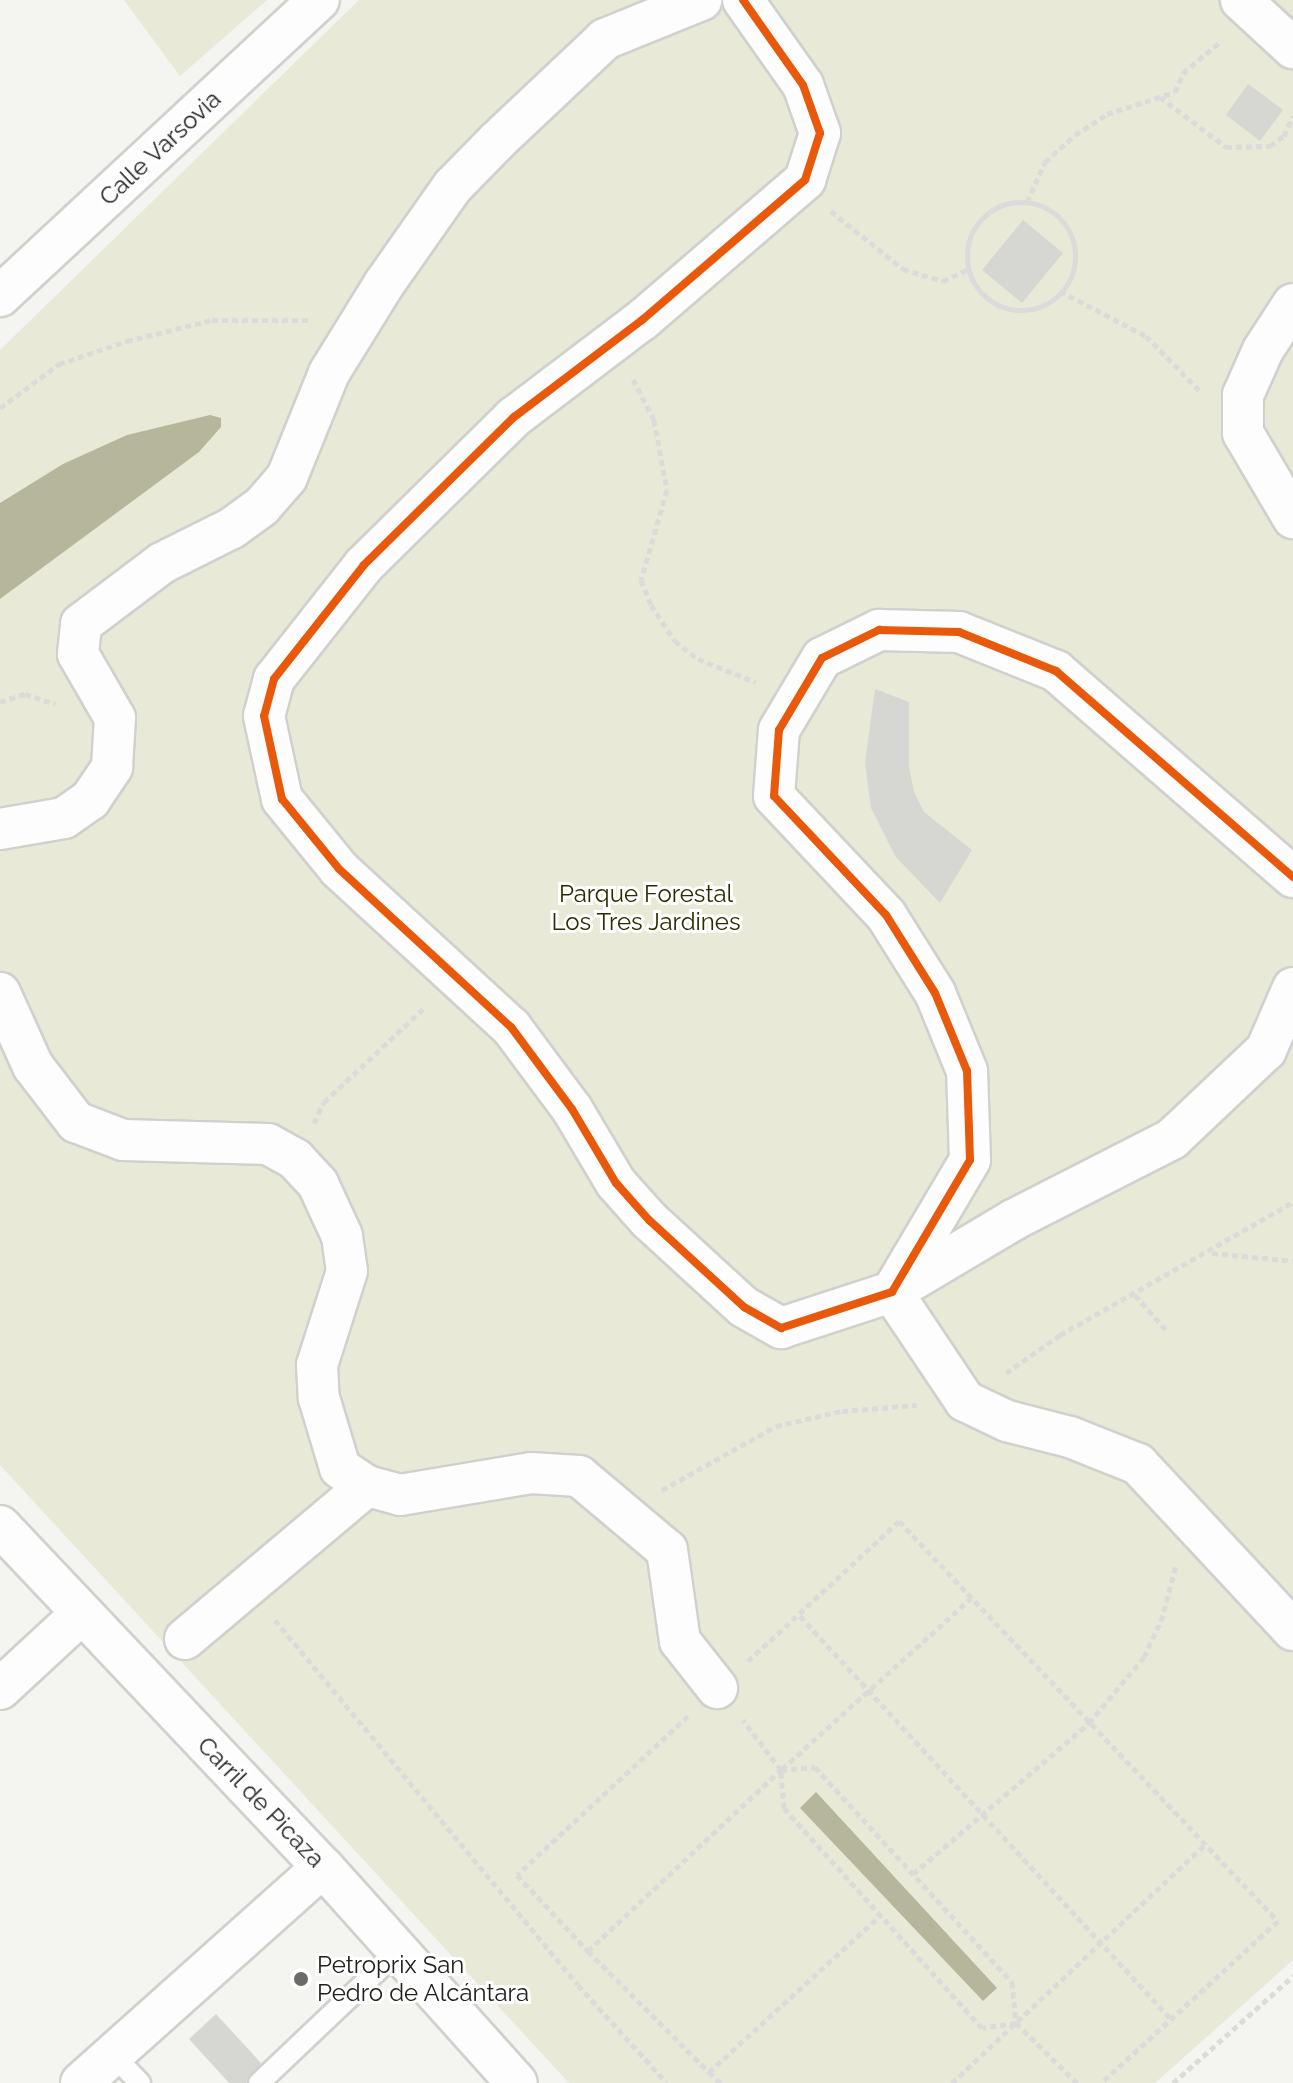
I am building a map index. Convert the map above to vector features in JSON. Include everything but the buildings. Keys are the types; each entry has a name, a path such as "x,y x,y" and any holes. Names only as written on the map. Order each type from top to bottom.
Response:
{"street":[{"name":"Calle Varsovia","path":"0,296 319,0"},
{"path":"0,829 64,818 99,787 115,754 115,718 78,654 81,624 162,563 232,528 262,506 287,477 329,373 355,331 453,186 498,140 605,39 701,0"},
{"path":"743,0 803,85 820,133 805,180 614,340 514,417 364,565 274,679 264,716 282,799 339,869 511,1027 572,1109 616,1183 744,1307 781,1328 892,1292 1015,1219 1172,1139 1266,1050 1293,988"},
{"path":"1241,0 1283,39"},
{"path":"1293,304 1263,350 1243,395 1243,433 1293,518"},
{"path":"892,1292 970,1160 967,1071 935,993 886,915 774,796 779,730 822,658 879,630 959,632 1056,671 1293,877"},
{"path":"0,993 47,1090 91,1130 123,1140 268,1144 295,1159 318,1184 342,1236 347,1271 317,1365 319,1398 340,1468 367,1486 400,1495 531,1473 579,1476 667,1550 680,1641 717,1688"},
{"path":"892,1292 965,1401 1007,1421 1070,1437 1138,1464 1293,1630"},
{"path":"185,1639 367,1486"},
{"name":"Carril de Picaza","path":"0,1526 323,1867 517,2083"},
{"path":"0,1689 81,1614"},
{"path":"81,2083 323,1867"}],"lane":[{"path":"259,2083 398,1951"},
{"path":"113,2055 140,2083"}],"path":[{"path":"1027,203 1045,162 1075,135 1107,114 1175,92 1183,73 1214,42 1283,39"},
{"path":"1160,97 1226,147 1270,146 1284,136 1293,116"},
{"path":"796,187 854,226 903,269 943,281 969,269"},
{"path":"1027,203 1048,208 1062,221 1074,245 1072,273 1060,291 1043,305 1007,308 984,294 969,269 968,242 977,225 997,206 1027,203"},
{"path":"1060,291 1146,336 1201,392 1243,408"},
{"path":"0,408 59,364 212,320 278,324 324,320 355,331"},
{"path":"614,340 654,420 664,458 667,490 641,580 651,605 675,641 698,659 740,680 805,687"},
{"path":"0,702 25,694 60,708"},
{"path":"295,1159 324,1102 458,979"},
{"path":"1212,1253 1293,1261"},
{"path":"1134,1295 1166,1330"},
{"path":"720,2083 517,1875 899,1521 1278,1921 1101,2083"},
{"path":"913,1874 1089,1723 1144,1657 1161,1621 1189,1521"},
{"path":"247,1588 578,1985 667,2083"},
{"path":"588,1951 971,1598"},
{"path":"800,1616 1099,1945 1171,2019"},
{"path":"717,1688 781,1770 784,1808 982,2028 1016,2023"},
{"path":"781,1770 815,1767 1012,1982 1016,2023 1077,2083"},
{"path":"952,2083 1205,1845"},
{"path":"709,2072 881,1915"},
{"path":"1173,2083 1293,1976"}],"green space":[{"path":"124,0 267,0 180,76"},
{"name":"Parque Forestal Los Tres Jardines","path":"359,0 1293,0 1293,1960 1155,2083 569,2083 0,1465 0,350"}],"shaded area":[{"path":"210,415 221,418 221,427 199,452 0,599 0,503 63,464 127,435"},
{"path":"816,1792 997,1988 983,2001 800,1808"}],"cycle path":[{"path":"743,0 803,85 820,133 805,180 642,320 514,417 364,565 274,679 264,716 282,799 339,869 511,1027 572,1109 616,1183 649,1220 744,1307 781,1328 892,1292 970,1160 967,1071 935,993 886,915 774,796 779,730 822,658 879,630 959,632 1056,671 1293,877"}],"place":[{"name":"Petroprix San Pedro de Alcántara","path":"301,1979"}]}
